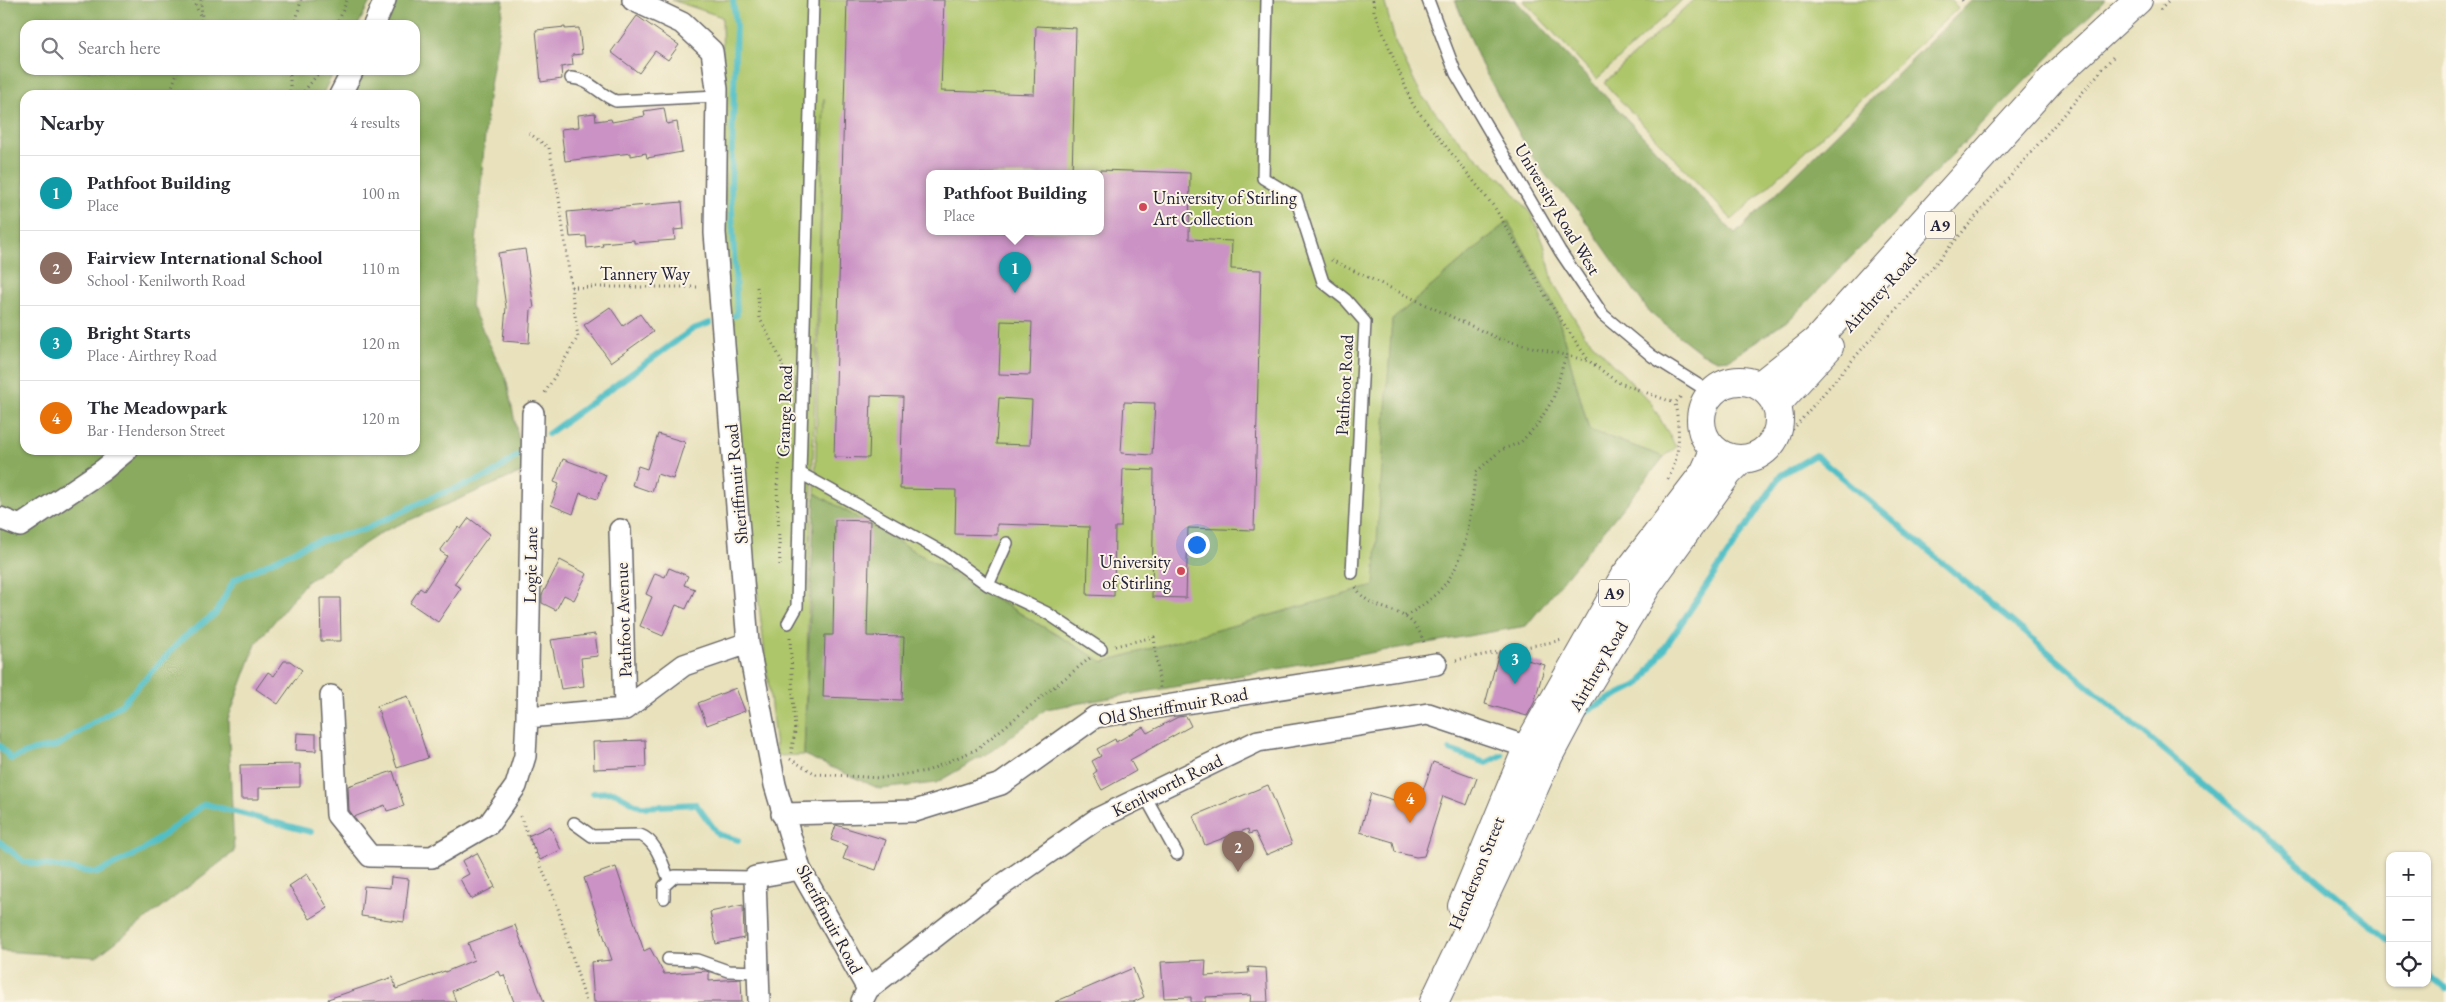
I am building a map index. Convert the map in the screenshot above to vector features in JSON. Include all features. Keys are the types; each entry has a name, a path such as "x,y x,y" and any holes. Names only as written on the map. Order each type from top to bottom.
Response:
{"main road":[{"name":"Airthrey Road","path":"1767,396 2051,80 2106,46 2147,6"},
{"path":"1752,463 1728,458 1714,451 1703,434 1700,420 1702,387 1743,381 1767,396"},
{"name":"A9","path":"1752,463 1774,440 1779,425 1767,396"},
{"name":"Airthrey Road","path":"1538,751 1589,636 1624,577 1704,473 1714,451"},
{"name":"Airthrey Road","path":"1538,751 1608,648 1648,584 1728,473 1752,463"},
{"name":"Henderson Street","path":"1426,1002 1471,882 1538,751"},
{"name":"Henderson Street","path":"1434,1002 1495,874 1538,751"}],"street":[{"path":"376,20 385,0"},
{"name":"Sheriffmuir Road","path":"633,0 682,23 712,51 717,96 715,233 748,643 760,713 782,814 800,869 865,995"},
{"path":"343,90 350,75"},
{"name":"Logie Lane","path":"331,696 337,815 370,856 432,857 488,824 516,786 526,756 533,413"},
{"path":"0,536 20,526 103,470 121,455"},
{"path":"0,518 20,526"},
{"name":"Pathfoot Avenue","path":"620,530 625,709"},
{"path":"527,717 625,709 684,665 748,643"},
{"name":"Old Sheriffmuir Road","path":"782,814 915,811 1001,784 1095,717 1162,707 1431,657"},
{"name":"Kenilworth Road","path":"865,995 992,892 1097,819 1258,741 1428,714 1538,751"},
{"path":"759,1000 755,877 800,869"}],"lane":[{"name":"Grange Road","path":"812,0 800,473 944,553 988,585 1047,614 1101,649"},
{"name":"Pathfoot Road","path":"1267,0 1263,178 1296,198 1324,282 1346,300 1365,322 1352,573"},
{"name":"University Road West","path":"1428,0 1456,74 1560,251 1602,315 1652,356 1702,387"},
{"path":"571,78 585,80 607,97 616,101 717,96"},
{"path":"788,623 796,607 800,473"},
{"path":"988,585 1007,543"},
{"path":"1144,796 1177,854"},
{"path":"574,823 592,836 640,835 647,837 653,844 669,879"},
{"path":"664,898 664,886 669,879 675,876 755,877"},
{"path":"668,959 697,960 728,971 759,972"}],"path":[{"path":"193,0 202,18"},
{"path":"202,0 202,18"},
{"path":"296,20 301,0"},
{"path":"339,20 347,0"},
{"path":"1373,0 1374,11 1413,105 1495,208 1551,305 1589,361 1617,382 1675,403"},
{"path":"2147,6 2170,0"},
{"path":"1752,463 1800,420 2106,46"},
{"path":"171,90 176,75"},
{"path":"290,75 290,90"},
{"path":"306,90 317,75"},
{"path":"529,134 549,148 558,191 578,337 533,413"},
{"path":"1315,253 1499,339 1589,361"},
{"name":"Tannery Way","path":"571,287 719,287"},
{"path":"1405,616 1419,609 1438,593 1459,563 1471,524 1476,472 1502,450 1521,442 1537,425 1553,399 1566,355"},
{"path":"1675,403 1702,387"},
{"path":"1666,481 1675,465 1680,429 1675,403"},
{"path":"1355,585 1358,592 1371,603 1413,621 1422,635 1431,657 1589,636"},
{"path":"790,759 816,774 881,778 927,771 977,749 1064,681 1101,649 1154,637 1162,707"},
{"path":"516,786 519,815 556,902 586,1002"}],"green space":[{"path":"0,0 371,0 361,20 20,20 20,75 332,75 325,90 20,90 20,455 420,455 420,90 353,90 361,75 420,75 420,20 384,20 393,0 504,0 488,98 471,306 506,378 525,471 384,531 306,582 256,644 228,719 234,852 96,957 0,951"},
{"path":"672,0 1384,0 1396,44 1422,96 1463,145 1505,182 1531,214 1544,244 1553,282 1584,334 1651,403 1676,447 1664,457 1589,430 1556,310 1508,221 1392,321 1375,586 1103,662 815,493 824,98 804,755 777,756 727,335 722,17"},
{"path":"1455,0 1515,0 1735,234 1972,0 2105,0 1790,319 1730,359 1717,360 1701,353 1650,313 1575,206 1548,178 1531,155 1481,64"},
{"path":"1523,0 1682,0 1597,79"},
{"path":"1693,0 1951,0 1958,8 1732,220 1604,83"},
{"path":"1508,221 1556,310 1589,430 1664,457 1526,626 1046,709 998,747 936,783 880,789 804,755 815,493 1103,662 1374,586 1392,320"}],"building":[{"path":"847,0 944,0 941,91 1034,94 1036,26 1076,28 1072,170 926,170 926,235 1104,235 1104,170 1190,173 1189,239 1232,241 1231,269 1261,270 1254,530 1188,528 1186,598 1152,597 1154,470 1123,469 1121,527 1115,527 1114,596 1087,595 1089,527 997,524 997,535 955,534 956,490 900,489 903,397 871,396 869,458 834,457","holes":["1001,321 1032,322 1030,375 999,374","999,398 1032,400 1030,445 996,444","1124,402 1155,403 1152,455 1121,453"]},
{"path":"637,16 679,45 668,60 655,51 639,73 611,52"},
{"path":"565,27 565,29 579,28 582,54 572,55 573,65 561,67 562,79 541,82 536,30"},
{"path":"664,108 667,124 677,122 682,152 647,158 646,153 631,156 631,153 565,161 561,129 579,127 578,115 595,113 596,121 611,119 612,122 645,116 644,111"},
{"path":"682,202 684,229 674,230 675,240 634,243 634,240 602,243 603,246 587,248 586,236 570,237 567,212"},
{"path":"525,249 534,308 531,309 529,343 503,341 506,307 498,253"},
{"path":"610,307 623,326 640,314 653,332 611,362 584,325"},
{"path":"658,434 685,442 673,479 657,474 652,492 632,485 638,466 647,469"},
{"path":"563,459 606,475 597,499 580,493 573,514 551,505 559,484 554,482"},
{"path":"469,518 490,534 454,584 461,588 438,622 410,603 420,588 424,591 447,556 440,551 458,527 461,529"},
{"path":"835,520 870,521 867,636 904,637 902,700 823,697 825,635 833,635"},
{"path":"560,560 587,574 574,600 564,595 556,610 542,603 542,595"},
{"path":"669,568 688,576 684,585 695,589 686,609 676,605 663,636 640,626 652,597 646,594 655,573 665,577"},
{"path":"320,598 340,598 341,641 321,641"},
{"path":"595,634 598,656 581,658 584,686 561,689 551,640"},
{"path":"1499,652 1545,665 1534,703 1527,716 1485,704"},
{"path":"284,661 290,661 302,670 278,704 256,689 268,672 274,676"},
{"path":"736,688 745,711 707,725 698,703"},
{"path":"408,696 428,758 397,768 377,706"},
{"path":"1186,716 1191,726 1130,760 1136,771 1102,790 1093,774 1097,771 1092,761 1101,756 1097,749 1115,739 1116,742 1143,727 1147,733 1178,717"},
{"path":"297,733 316,734 316,751 296,750"},
{"path":"645,740 646,767 594,769 593,742"},
{"path":"1433,762 1477,778 1467,805 1443,796 1424,856 1416,857 1395,852 1393,842 1360,832 1371,793 1417,807"},
{"path":"300,764 300,787 259,788 259,799 241,799 240,765"},
{"path":"393,771 404,806 387,811 385,805 354,817 349,810 348,786"},
{"path":"1268,785 1292,844 1266,855 1255,832 1249,834 1248,829 1205,845 1193,816"},
{"path":"836,825 886,840 876,870 843,859 848,846 831,840"},
{"path":"550,826 561,850 540,860 528,836"},
{"path":"477,853 495,887 471,899 460,879 469,874 462,861"},
{"path":"616,867 644,951 650,948 664,974 706,971 709,972 709,981 741,979 742,1002 594,1002 591,962 612,960 584,878"},
{"path":"307,874 328,908 310,919 289,886"},
{"path":"391,877 409,879 404,922 361,916 364,886 390,888"},
{"path":"743,905 744,938 716,944 710,912"},
{"path":"515,925 544,1002 514,1002 504,975 501,976 499,971 452,991 456,1002 329,1002 328,999 393,977 396,989 474,960 468,943"},
{"path":"1206,960 1205,976 1249,973 1248,967 1266,968 1268,1002 1250,1002 1251,995 1206,997 1206,1002 1191,1002 1191,997 1164,998 1161,962"},
{"path":"1133,968 1144,997 1133,1002 1055,1002"}],"waterway":[{"path":"733,0 736,25 731,189 737,315 734,316"},
{"path":"548,434 693,329 710,323"},
{"path":"1582,713 1641,683 1781,475 1815,455 2386,938"},
{"path":"0,746 11,759 34,750 57,746 121,705 182,639 216,613 234,580 308,544 365,529 435,496 489,476 517,456"},
{"path":"1450,750 1486,763 1502,755"},
{"path":"593,793 614,792 641,807 696,804 718,834 738,840"},
{"path":"0,842 24,862 97,873 142,851 205,804 311,832"},
{"path":"2431,976 2446,989"}],"place":[{"name":"University of Stirling Art Collection","path":"1143,207"},
{"name":"Pathfoot Building","path":"1015,293"},
{"name":"University of Stirling","path":"1181,571"},
{"name":"Bright Starts","path":"1515,684"},
{"name":"The Meadowpark","path":"1410,823"},
{"name":"Fairview International School","path":"1238,872"}]}
